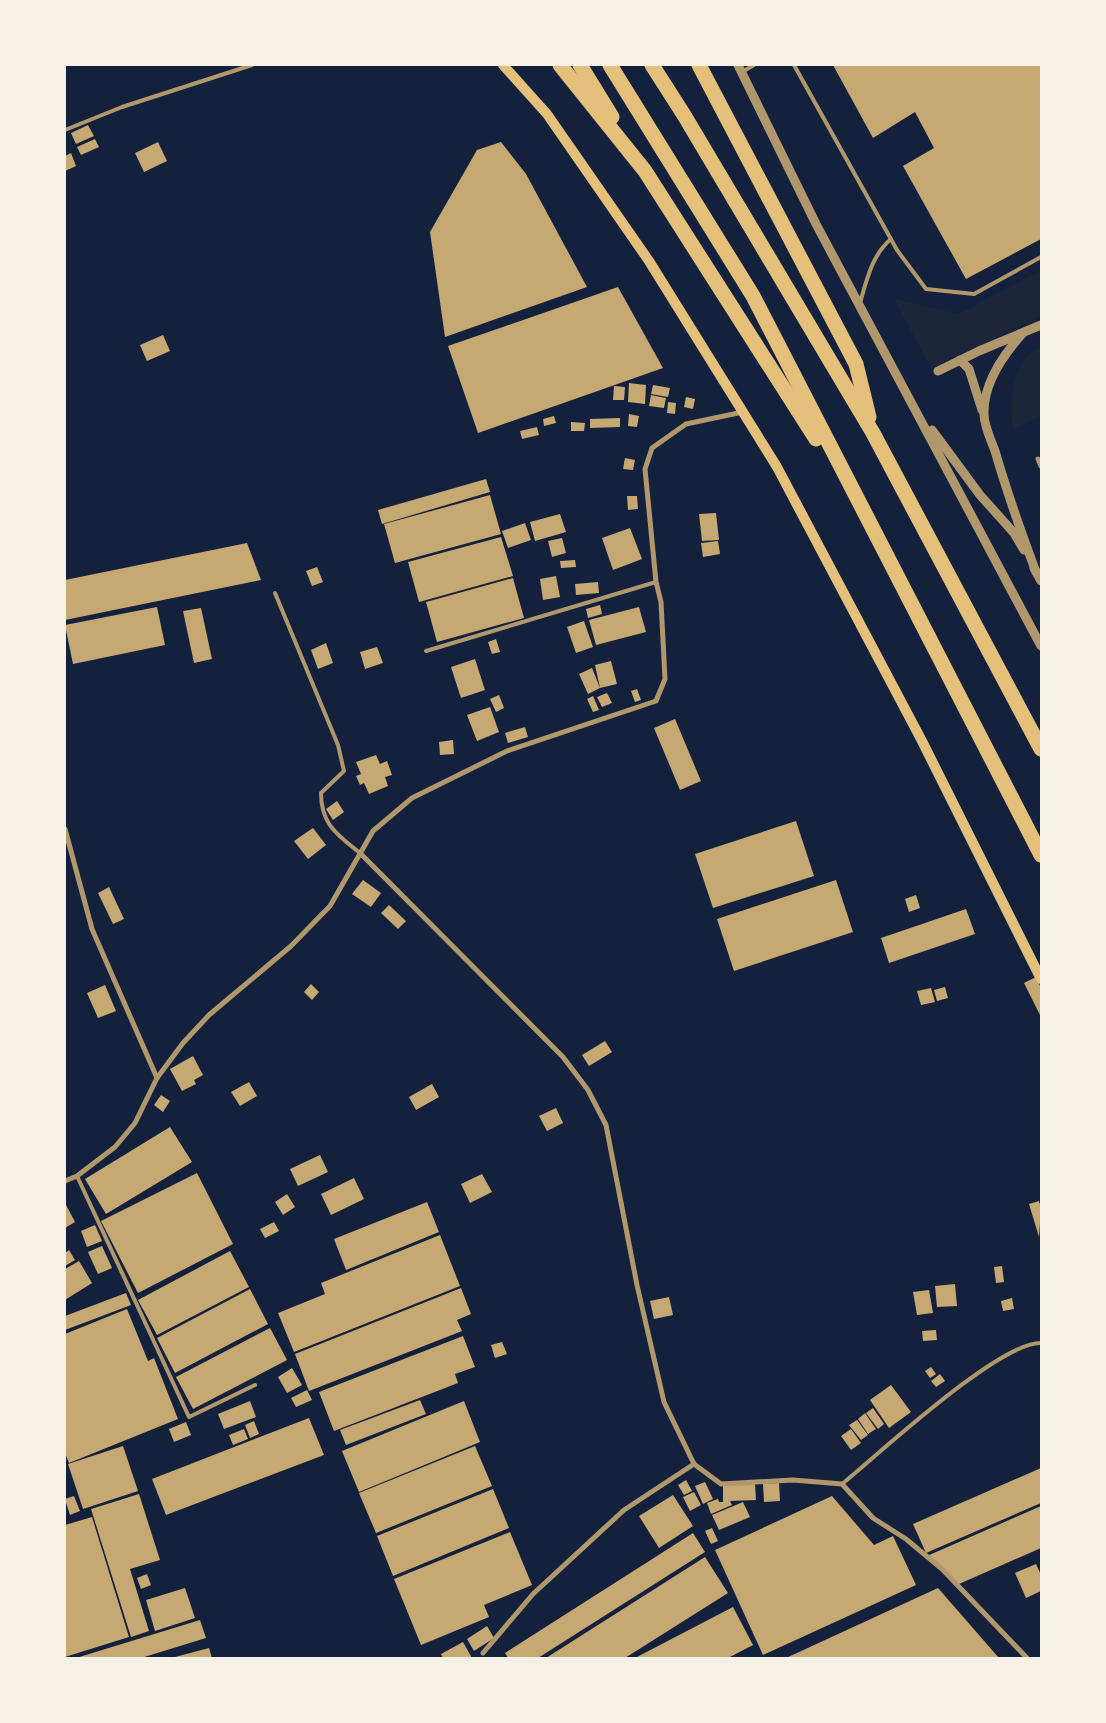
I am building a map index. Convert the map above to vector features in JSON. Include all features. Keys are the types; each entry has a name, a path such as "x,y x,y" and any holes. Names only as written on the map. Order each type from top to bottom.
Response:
{"highway":[{"path":"560,65 645,171"},
{"path":"580,65 730,306 858,502"},
{"path":"610,65 753,296 1041,855"},
{"path":"652,65 684,114 872,433 1041,749"},
{"path":"698,65 856,364 872,433"}],"main road":[{"path":"504,65 547,114 649,261 744,411 782,475 913,724 1041,979"}],"street":[{"path":"740,68 816,224 1041,646"},
{"path":"938,371 1041,325"},
{"path":"984,415 992,377 1004,354 1023,333"},
{"path":"960,360 969,369 1004,481 1036,572"},
{"path":"915,407 980,495 1014,533 1041,581"},
{"path":"65,1181 77,1176 115,1147 135,1123 157,1078 209,1015 290,946 330,906 374,831 412,798 507,751 656,701 665,679 661,602 656,582 645,469 652,448 686,424 744,411"},
{"path":"1038,459 1041,466"},
{"path":"65,830 92,929 157,1078"},
{"path":"360,853 563,1058 588,1090 606,1125 637,1284 664,1402 694,1464 721,1484 793,1480 842,1484 873,1518 906,1539 942,1569 1027,1658"},
{"path":"484,1653 533,1594 624,1510 694,1464"}],"lane":[{"path":"65,130 122,108 252,65"},
{"path":"740,68 754,65"},
{"path":"794,65 891,239 926,289 974,294 1041,257"},
{"path":"860,305 880,248 891,239"},
{"path":"426,651 656,582"},
{"path":"275,593 340,754 344,771 321,793 321,806 332,830 360,853"},
{"path":"77,1176 190,1417 255,1385"},
{"path":"842,1484 957,1389 1004,1354 1030,1342 1041,1343"}],"shaded area":[{"path":"1041,270 1041,316 931,368 894,299 959,314"},
{"path":"1041,347 1041,415 1014,430 1012,395 1014,383 1024,361 1031,353"}],"building":[{"path":"833,65 1041,65 1041,239 966,279 903,166 934,148 915,112 873,138"},
{"path":"88,125 94,136 76,144 71,133"},
{"path":"95,139 99,147 81,155 77,147"},
{"path":"158,142 167,161 144,172 135,153"},
{"path":"501,142 526,174 587,287 445,337 430,232 477,150"},
{"path":"71,153 76,166 65,171 65,156"},
{"path":"618,287 663,368 478,433 448,346"},
{"path":"163,335 170,351 147,361 140,345"},
{"path":"629,383 646,385 645,404 628,402"},
{"path":"653,385 670,388 668,397 651,394"},
{"path":"614,386 625,387 624,400 613,400"},
{"path":"651,395 666,398 664,408 649,406"},
{"path":"686,397 695,399 693,409 684,407"},
{"path":"668,402 676,403 675,414 667,413"},
{"path":"629,414 639,416 637,427 628,426"},
{"path":"554,416 556,423 544,426 543,419"},
{"path":"620,418 620,427 590,428 590,419"},
{"path":"571,422 585,423 584,431 571,431"},
{"path":"537,427 539,435 522,439 520,431"},
{"path":"625,458 635,460 633,470 623,469"},
{"path":"486,479 490,492 382,524 378,510"},
{"path":"490,495 501,534 395,563 384,524"},
{"path":"627,496 637,496 638,509 628,510"},
{"path":"716,513 719,540 702,541 699,514"},
{"path":"560,514 566,532 535,541 530,522"},
{"path":"525,523 531,540 508,548 502,531"},
{"path":"630,528 642,559 613,570 602,538"},
{"path":"501,537 513,576 419,602 408,562"},
{"path":"562,538 566,553 552,557 548,541"},
{"path":"718,541 720,554 703,557 701,543"},
{"path":"247,543 261,580 65,620 65,580"},
{"path":"575,560 576,567 561,568 560,561"},
{"path":"317,567 323,582 312,586 306,571"},
{"path":"556,576 560,597 543,600 540,579"},
{"path":"513,578 524,618 437,642 426,602"},
{"path":"598,582 599,593 576,595 575,584"},
{"path":"600,605 602,614 588,618 586,609"},
{"path":"157,607 165,645 73,664 65,625"},
{"path":"639,607 646,632 596,645 589,620"},
{"path":"201,608 212,659 194,663 183,611"},
{"path":"584,621 593,647 576,653 567,627"},
{"path":"496,639 500,652 492,654 488,642"},
{"path":"326,643 333,663 318,669 311,650"},
{"path":"377,647 383,663 365,669 360,652"},
{"path":"475,659 485,690 461,698 451,667"},
{"path":"611,661 617,684 600,688 595,665"},
{"path":"592,668 600,688 588,694 579,674"},
{"path":"637,689 641,700 635,702 631,691"},
{"path":"607,693 612,703 602,707 597,697"},
{"path":"499,695 504,708 496,712 490,699"},
{"path":"593,696 599,710 593,712 587,699"},
{"path":"490,707 499,732 477,741 467,715"},
{"path":"675,719 701,781 680,790 654,728"},
{"path":"525,727 528,737 508,743 505,733"},
{"path":"453,740 454,754 440,755 439,742"},
{"path":"376,755 380,764 387,761 392,775 385,777 388,786 369,794 364,783 360,785 356,776 361,774 356,762"},
{"path":"337,801 344,812 333,820 326,809"},
{"path":"796,821 814,876 713,908 695,854"},
{"path":"313,828 326,845 308,859 294,841"},
{"path":"363,880 381,893 371,907 352,894"},
{"path":"836,880 853,932 734,971 717,919"},
{"path":"109,887 124,919 113,924 98,893"},
{"path":"916,895 920,908 909,912 905,899"},
{"path":"389,905 406,921 398,929 381,913"},
{"path":"966,909 975,934 889,963 881,938"},
{"path":"1036,977 1041,988 1041,1017 1024,983"},
{"path":"311,984 319,992 312,1000 304,992"},
{"path":"105,985 116,1011 98,1018 87,993"},
{"path":"945,987 948,998 937,1001 934,990"},
{"path":"931,988 935,1002 921,1005 917,991"},
{"path":"605,1041 612,1052 589,1066 582,1055"},
{"path":"193,1056 203,1075 194,1080 196,1084 182,1091 170,1069"},
{"path":"249,1082 257,1096 240,1106 231,1092"},
{"path":"432,1084 439,1097 416,1110 409,1097"},
{"path":"161,1095 170,1101 163,1112 154,1105"},
{"path":"556,1108 563,1123 547,1131 539,1116"},
{"path":"170,1127 192,1162 106,1214 85,1179"},
{"path":"320,1155 328,1172 298,1186 290,1169"},
{"path":"197,1173 233,1244 138,1293 101,1221"},
{"path":"482,1174 492,1192 470,1203 461,1184"},
{"path":"354,1178 364,1199 331,1215 321,1194"},
{"path":"287,1194 295,1207 283,1215 275,1202"},
{"path":"1039,1201 1041,1209 1039,1237 1029,1204"},
{"path":"427,1202 439,1232 346,1270 334,1239"},
{"path":"65,1203 75,1222 65,1228"},
{"path":"274,1222 279,1231 265,1238 260,1229"},
{"path":"95,1225 102,1241 87,1247 81,1231"},
{"path":"440,1235 460,1286 294,1352 278,1313 325,1294 321,1283"},
{"path":"102,1246 112,1268 98,1274 88,1252"},
{"path":"69,1250 75,1260 65,1266 65,1253"},
{"path":"230,1251 249,1287 157,1335 138,1300"},
{"path":"79,1261 92,1283 65,1300 65,1269"},
{"path":"1002,1266 1004,1282 996,1283 994,1267"},
{"path":"955,1284 957,1306 937,1307 935,1286"},
{"path":"461,1288 471,1314 457,1320 462,1331 309,1391 295,1354"},
{"path":"250,1289 268,1324 175,1373 157,1338"},
{"path":"929,1290 933,1313 917,1315 913,1292"},
{"path":"126,1293 131,1305 65,1330 65,1316"},
{"path":"669,1297 673,1315 654,1319 650,1301"},
{"path":"1012,1298 1014,1309 1003,1311 1001,1301"},
{"path":"127,1309 148,1361 154,1358 178,1419 69,1463 65,1453 65,1334"},
{"path":"270,1328 287,1360 193,1409 176,1377"},
{"path":"936,1330 937,1340 923,1341 922,1331"},
{"path":"463,1336 475,1367 455,1374 458,1383 334,1431 319,1392"},
{"path":"502,1342 507,1354 495,1358 491,1345"},
{"path":"931,1367 936,1374 930,1378 925,1371"},
{"path":"292,1368 302,1385 287,1393 278,1377"},
{"path":"940,1374 945,1381 936,1387 931,1381"},
{"path":"891,1385 911,1412 889,1428 870,1400"},
{"path":"307,1390 312,1400 296,1407 291,1398"},
{"path":"420,1400 426,1414 346,1445 340,1430"},
{"path":"250,1401 256,1417 224,1429 218,1414"},
{"path":"464,1401 480,1442 359,1492 342,1451"},
{"path":"873,1408 884,1424 878,1429 866,1413"},
{"path":"865,1413 876,1429 868,1434 858,1419"},
{"path":"309,1418 324,1455 166,1515 152,1479"},
{"path":"857,1420 868,1435 861,1440 849,1425"},
{"path":"254,1421 259,1434 250,1438 245,1425"},
{"path":"186,1422 191,1435 174,1442 169,1429"},
{"path":"244,1429 248,1439 233,1445 229,1435"},
{"path":"851,1429 861,1443 851,1450 841,1436"},
{"path":"123,1446 138,1491 83,1509 68,1464"},
{"path":"475,1446 492,1486 376,1533 359,1493"},
{"path":"1041,1468 1041,1503 926,1553 913,1524"},
{"path":"686,1480 692,1491 684,1495 678,1485"},
{"path":"705,1482 713,1499 703,1504 695,1486"},
{"path":"779,1483 780,1501 764,1502 763,1484"},
{"path":"755,1484 756,1500 730,1501 732,1505 711,1514 707,1503 718,1499 719,1502 723,1502 723,1485"},
{"path":"493,1489 509,1528 393,1576 377,1536"},
{"path":"694,1492 701,1505 690,1511 683,1497"},
{"path":"139,1494 160,1560 130,1569 149,1631 131,1637 91,1509"},
{"path":"673,1495 693,1526 659,1548 639,1516"},
{"path":"74,1496 80,1511 70,1515 65,1499"},
{"path":"832,1496 874,1545 893,1536 916,1585 763,1655 715,1550"},
{"path":"743,1502 750,1517 719,1530 712,1515"},
{"path":"1041,1506 1041,1548 959,1584 927,1556"},
{"path":"92,1517 129,1637 65,1657 65,1525"},
{"path":"712,1528 718,1541 711,1544 705,1531"},
{"path":"510,1532 532,1585 484,1605 489,1617 421,1645 394,1579"},
{"path":"693,1533 705,1552 538,1658 508,1658 505,1653"},
{"path":"705,1557 728,1593 625,1658 546,1658"},
{"path":"1036,1564 1041,1575 1041,1591 1026,1598 1015,1573"},
{"path":"147,1574 151,1585 141,1589 137,1578"},
{"path":"185,1588 195,1618 155,1631 146,1600"},
{"path":"938,1588 999,1658 786,1658"},
{"path":"733,1607 753,1645 728,1658 635,1658"},
{"path":"200,1620 206,1638 141,1658 76,1658"},
{"path":"487,1626 494,1638 474,1651 467,1639"},
{"path":"463,1642 472,1658 443,1658 441,1654"},
{"path":"209,1648 212,1658 175,1658 175,1657"}]}
